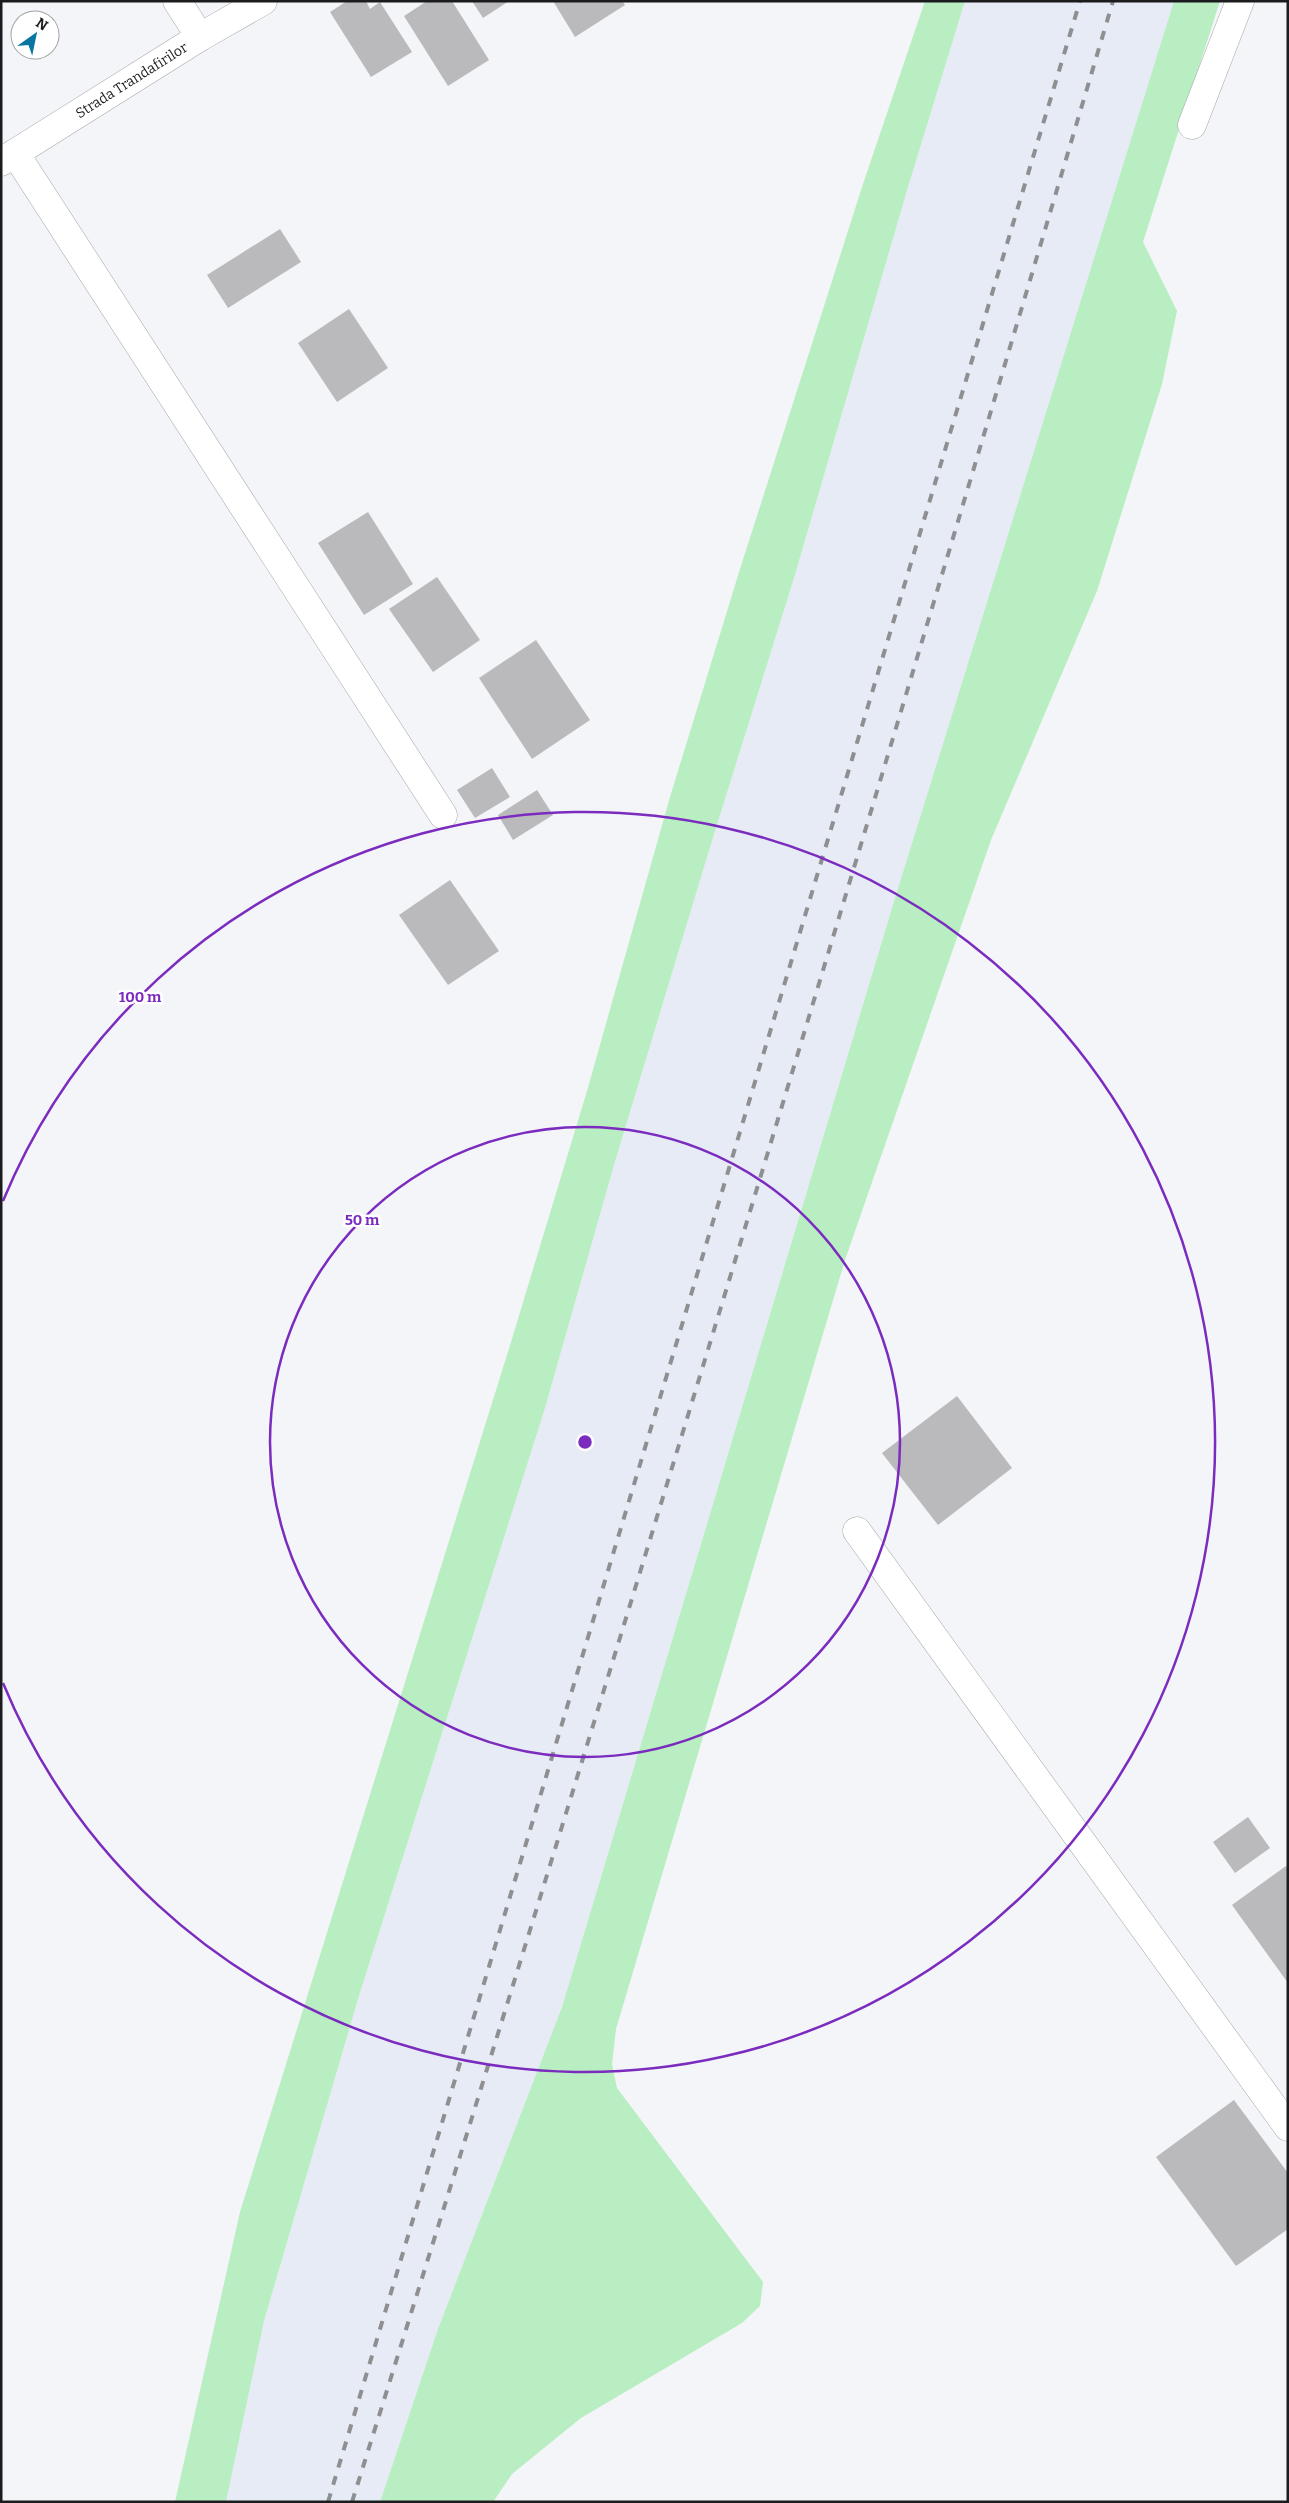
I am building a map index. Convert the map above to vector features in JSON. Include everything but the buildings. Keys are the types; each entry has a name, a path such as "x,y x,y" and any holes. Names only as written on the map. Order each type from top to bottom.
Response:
{"street":[{"path":"177,1 200,37"},
{"name":"Strada Trandafirilor","path":"8,157 200,37 263,1"},
{"path":"1192,124 1240,1"},
{"path":"8,157 443,815"},
{"path":"857,1531 1288,2127"}],"shaded area":[{"path":"965,1 1174,1 895,898 562,2007 438,2329 380,2502 226,2502 264,2321 358,1999 545,1408 614,1165 794,578 908,187"}],"green space":[{"path":"925,1 965,1 908,187 794,578 614,1165 545,1408 358,1999 264,2321 226,2502 175,2502 240,2212 511,1342 587,1091 670,797 740,569 863,184"},
{"path":"1174,1 1220,1 1143,242 1177,311 1162,384 1097,591 991,840 845,1260 616,2029 612,2064 617,2088 763,2282 760,2306 742,2323 581,2418 512,2474 493,2502 380,2502 438,2329 562,2007 895,898"}],"railway":[{"path":"328,2502 1080,1"},
{"path":"352,2502 546,1878 737,1253 1113,1"}]}
